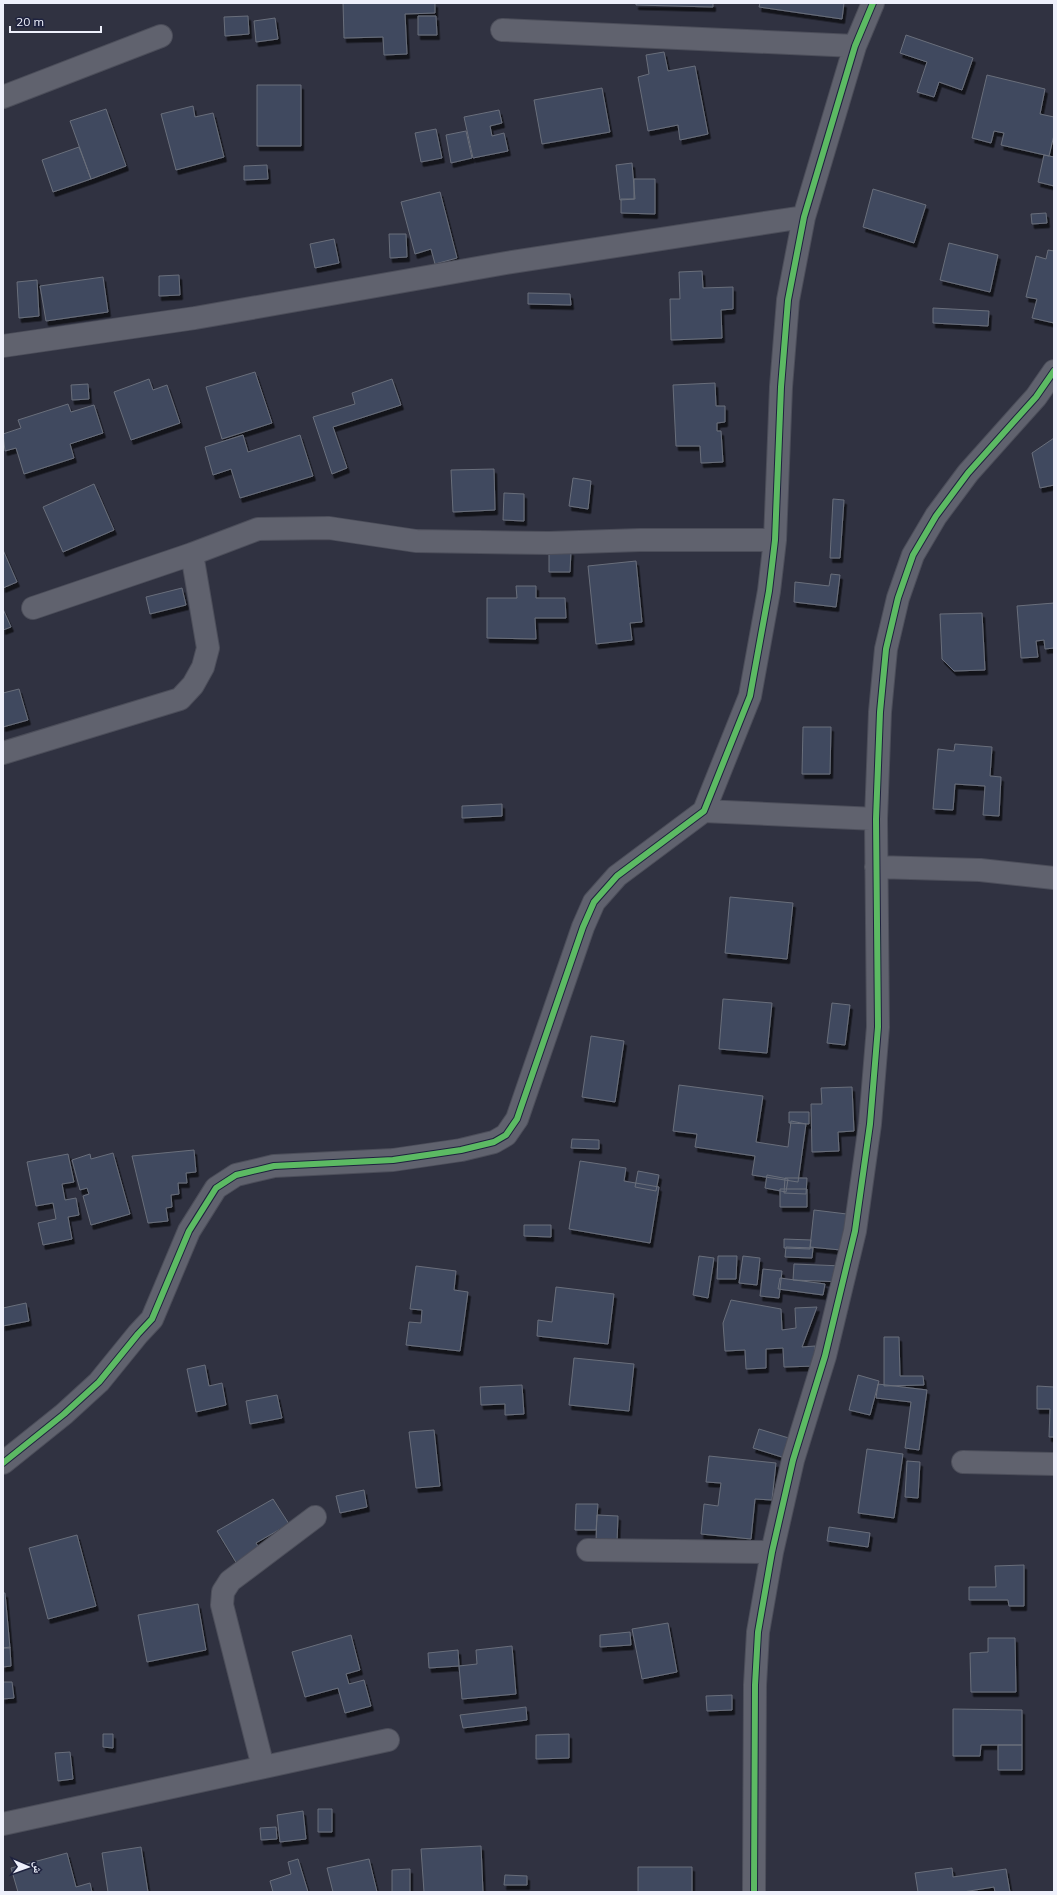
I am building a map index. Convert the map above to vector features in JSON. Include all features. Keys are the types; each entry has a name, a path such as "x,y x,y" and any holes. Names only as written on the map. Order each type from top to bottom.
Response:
{"street":[{"path":"3,1463 64,1414 99,1382 152,1319 189,1231 216,1188 236,1175 274,1166 393,1160 461,1150 494,1142 506,1135 518,1119 582,927 594,902 626,867 704,811 750,696 769,591 775,540 784,335 788,300 804,217 855,46 873,3"},
{"path":"502,30 855,46"},
{"path":"3,97 161,36"},
{"path":"3,346 195,318 506,263 804,217"},
{"path":"754,1892 755,1685 758,1632 772,1552 793,1460 825,1356 855,1231 870,1124 878,1028 876,819 880,712 886,649 898,598 914,555 936,516 968,473 1036,397 1054,371"},
{"path":"33,608 192,554 258,529 329,528 416,541 549,543 640,540 775,540"},
{"path":"3,753 180,699 189,690 203,667 208,648 192,554"},
{"path":"704,811 876,819"},
{"path":"876,867 980,870 1054,878"},
{"path":"963,1462 1054,1464"},
{"path":"263,1767 222,1605 223,1592 230,1581 315,1517"},
{"path":"588,1550 772,1552"},
{"path":"3,1824 388,1740"}],"building":[{"path":"343,3 435,3 435,13 405,14 407,54 384,55 383,37 344,38"},
{"path":"636,3 713,3 713,7 636,5"},
{"path":"760,3 844,3 842,19 759,7"},
{"path":"248,16 249,34 225,36 224,17"},
{"path":"418,16 436,16 437,35 418,35"},
{"path":"275,18 278,39 256,42 254,21"},
{"path":"906,35 973,58 962,90 939,82 934,97 917,92 927,62 900,53"},
{"path":"664,52 668,71 695,66 708,134 680,140 678,125 648,131 638,77 649,74 646,55"},
{"path":"987,75 1045,89 1040,114 1054,117 1054,135 1049,156 1001,145 1004,133 994,131 991,143 972,138"},
{"path":"257,85 301,85 301,146 257,146"},
{"path":"602,88 610,132 542,144 534,100"},
{"path":"193,106 195,117 213,113 224,157 176,170 161,114"},
{"path":"106,109 126,166 91,179 70,121"},
{"path":"499,110 502,123 490,126 492,136 504,133 508,151 473,158 464,117"},
{"path":"436,129 442,158 421,162 415,133"},
{"path":"466,131 472,158 451,163 446,135"},
{"path":"79,147 91,179 53,192 42,160"},
{"path":"1044,155 1054,157 1054,186 1038,182"},
{"path":"632,163 635,199 620,200 616,165"},
{"path":"267,165 268,179 244,180 244,166"},
{"path":"634,179 655,179 655,214 621,213 621,199 634,199"},
{"path":"873,189 926,205 914,243 863,227"},
{"path":"440,192 457,258 435,264 431,249 415,254 401,202"},
{"path":"1046,213 1047,223 1032,224 1031,214"},
{"path":"389,234 406,234 407,257 390,258"},
{"path":"334,239 339,263 315,268 310,244"},
{"path":"949,243 998,255 990,292 940,280"},
{"path":"1048,250 1054,251 1054,323 1032,318 1037,299 1026,297 1036,256 1046,259"},
{"path":"702,271 703,288 733,287 733,309 721,310 722,338 671,340 670,299 680,299 679,272"},
{"path":"179,275 180,295 159,296 159,276"},
{"path":"103,277 108,312 46,321 40,286"},
{"path":"37,280 39,316 19,318 17,282"},
{"path":"528,293 570,294 571,305 528,304"},
{"path":"933,308 989,311 988,326 933,323"},
{"path":"255,372 272,423 222,439 206,387"},
{"path":"149,379 153,390 167,385 180,423 131,440 114,392"},
{"path":"392,379 401,405 333,427 347,468 332,474 313,417 355,404 352,393"},
{"path":"715,383 716,406 725,406 725,422 717,423 717,431 721,431 723,462 701,463 700,446 676,446 673,385"},
{"path":"88,384 89,399 72,400 71,385"},
{"path":"68,404 71,412 94,405 103,433 70,444 74,458 24,474 16,448 5,451 3,434 21,428 18,420"},
{"path":"243,435 248,452 300,435 313,476 240,498 231,469 213,475 205,447"},
{"path":"1054,438 1054,485 1040,488 1032,453"},
{"path":"494,469 495,510 453,512 451,470"},
{"path":"573,478 591,481 588,509 569,506"},
{"path":"94,484 114,530 63,552 43,507"},
{"path":"504,493 524,494 524,521 503,520"},
{"path":"833,499 844,500 840,558 830,558"},
{"path":"3,550 17,582 3,588"},
{"path":"549,551 571,551 570,572 549,572"},
{"path":"636,561 642,622 630,623 632,640 596,644 588,566"},
{"path":"831,574 840,575 836,607 794,602 795,582 829,586"},
{"path":"516,586 536,586 536,598 565,598 566,618 535,618 536,639 487,638 487,598 517,598"},
{"path":"182,588 186,605 150,614 146,597"},
{"path":"1054,603 1054,648 1045,649 1044,640 1036,641 1038,657 1021,658 1017,606"},
{"path":"3,609 11,627 3,630"},
{"path":"982,613 985,670 954,671 942,659 940,614"},
{"path":"19,689 28,720 3,727 3,693"},
{"path":"803,727 831,727 830,774 802,774"},
{"path":"955,744 992,747 990,776 1001,777 999,816 983,815 985,786 955,784 953,810 933,809 938,749 954,751"},
{"path":"502,804 502,816 462,818 462,806"},
{"path":"730,897 793,903 787,959 725,953"},
{"path":"723,999 772,1003 767,1053 719,1049"},
{"path":"832,1003 850,1005 845,1045 827,1043"},
{"path":"591,1036 624,1041 615,1102 582,1097"},
{"path":"679,1085 763,1096 756,1142 788,1147 791,1121 806,1124 798,1182 752,1175 755,1156 695,1147 697,1134 673,1131"},
{"path":"852,1087 854,1131 838,1132 839,1151 812,1152 811,1104 822,1104 821,1088"},
{"path":"789,1112 809,1112 809,1124 789,1123"},
{"path":"572,1139 599,1140 599,1149 571,1148"},
{"path":"194,1150 196,1172 186,1173 187,1183 178,1183 179,1194 171,1195 172,1207 166,1208 168,1221 148,1223 132,1156"},
{"path":"113,1153 130,1214 91,1225 83,1196 89,1194 87,1188 80,1190 72,1160 90,1154 91,1159"},
{"path":"68,1154 74,1182 62,1184 65,1200 76,1198 79,1215 68,1217 72,1239 43,1245 38,1223 56,1219 53,1203 36,1206 27,1162"},
{"path":"580,1161 626,1168 624,1181 659,1187 650,1243 569,1229"},
{"path":"638,1171 659,1175 656,1191 635,1187"},
{"path":"767,1175 788,1179 786,1192 765,1188"},
{"path":"785,1178 807,1178 806,1194 784,1193"},
{"path":"780,1189 807,1189 807,1207 780,1207"},
{"path":"814,1210 855,1215 851,1251 810,1247"},
{"path":"524,1225 551,1225 551,1237 524,1236"},
{"path":"784,1239 811,1240 810,1249 784,1248"},
{"path":"786,1247 813,1248 812,1258 785,1257"},
{"path":"699,1256 714,1258 708,1298 693,1295"},
{"path":"718,1256 737,1256 736,1279 717,1279"},
{"path":"743,1256 760,1258 757,1285 739,1283"},
{"path":"794,1264 843,1266 843,1282 793,1280"},
{"path":"416,1266 456,1271 454,1290 468,1292 460,1351 406,1345 409,1322 421,1323 422,1310 410,1309"},
{"path":"763,1269 782,1271 779,1298 760,1296"},
{"path":"780,1278 825,1284 823,1295 778,1289"},
{"path":"556,1287 614,1294 608,1344 537,1336 538,1320 552,1322"},
{"path":"731,1300 781,1309 782,1330 796,1328 795,1308 817,1307 802,1347 815,1346 816,1366 784,1367 783,1348 766,1349 766,1368 746,1369 745,1350 725,1351 723,1323"},
{"path":"26,1303 29,1321 3,1326 3,1308"},
{"path":"884,1337 899,1337 900,1376 923,1376 924,1385 884,1386"},
{"path":"574,1358 634,1364 629,1411 569,1405"},
{"path":"205,1365 209,1386 222,1383 226,1405 196,1412 187,1369"},
{"path":"858,1375 879,1381 870,1415 849,1410"},
{"path":"878,1384 927,1390 919,1450 905,1448 911,1402 876,1398"},
{"path":"522,1385 524,1414 505,1415 505,1404 481,1405 480,1387"},
{"path":"1037,1386 1054,1387 1054,1437 1049,1437 1050,1409 1037,1409"},
{"path":"277,1395 282,1418 250,1424 246,1401"},
{"path":"759,1429 792,1439 785,1458 753,1448"},
{"path":"434,1430 440,1486 416,1488 409,1432"},
{"path":"867,1449 903,1454 894,1518 858,1513"},
{"path":"709,1456 776,1463 772,1500 755,1499 751,1539 701,1534 704,1504 718,1506 721,1483 706,1482"},
{"path":"907,1461 920,1462 918,1498 905,1497"},
{"path":"364,1490 367,1507 340,1513 336,1496"},
{"path":"273,1499 289,1524 256,1543 263,1555 240,1569 217,1531"},
{"path":"576,1504 598,1504 596,1530 575,1530"},
{"path":"597,1515 618,1516 617,1543 596,1542"},
{"path":"829,1527 870,1533 868,1547 827,1541"},
{"path":"77,1535 96,1606 48,1619 29,1548"},
{"path":"1024,1565 1024,1606 1009,1606 1008,1600 969,1600 969,1587 996,1587 995,1566"},
{"path":"3,1593 5,1593 10,1648 3,1648"},
{"path":"198,1604 206,1650 147,1662 138,1615"},
{"path":"668,1623 677,1672 642,1679 632,1629"},
{"path":"630,1632 631,1645 600,1647 600,1635"},
{"path":"351,1635 360,1670 346,1674 349,1684 364,1680 371,1706 345,1713 338,1688 305,1697 292,1652"},
{"path":"988,1638 1015,1638 1016,1692 971,1692 970,1653 988,1652"},
{"path":"512,1646 516,1694 462,1699 459,1666 477,1664 476,1650"},
{"path":"10,1647 11,1666 3,1667 3,1648"},
{"path":"458,1650 459,1666 429,1668 428,1653"},
{"path":"3,1682 12,1682 14,1698 3,1699"},
{"path":"732,1695 732,1710 707,1711 706,1696"},
{"path":"526,1707 527,1720 463,1728 460,1715"},
{"path":"953,1709 1022,1710 1022,1745 981,1745 980,1756 953,1756"},
{"path":"103,1734 113,1734 113,1748 103,1747"},
{"path":"569,1734 569,1758 536,1759 536,1735"},
{"path":"998,1745 1022,1745 1022,1770 998,1770"},
{"path":"70,1752 73,1779 58,1781 55,1753"},
{"path":"318,1809 332,1809 332,1832 318,1832"},
{"path":"303,1811 306,1839 280,1842 277,1815"},
{"path":"276,1827 277,1839 261,1840 260,1828"},
{"path":"481,1846 483,1892 424,1892 421,1849"},
{"path":"141,1847 148,1892 108,1892 102,1853"},
{"path":"67,1853 76,1887 90,1883 92,1892 18,1892 11,1868"},
{"path":"298,1859 308,1892 273,1892 270,1881 291,1874 288,1862"},
{"path":"369,1859 377,1892 333,1892 327,1868"},
{"path":"638,1867 692,1867 692,1892 638,1892"},
{"path":"952,1868 953,1877 1006,1869 1010,1892 995,1892 994,1887 963,1892 918,1892 915,1873"},
{"path":"410,1869 410,1892 392,1892 392,1870"},
{"path":"505,1875 527,1876 527,1885 504,1885"}],"cycle path":[{"path":"3,1463 64,1414 99,1382 152,1319 189,1231 216,1188 236,1175 274,1166 393,1160 461,1150 494,1142 506,1135 517,1119 583,927 594,902 617,876 704,811 750,696 769,591 775,540 781,387 788,300 804,217 855,46 873,3"},
{"path":"754,1892 755,1685 758,1632 772,1552 793,1460 825,1356 855,1231 870,1124 878,1027 876,819 880,712 886,649 898,598 913,555 936,516 968,473 1036,397 1054,371"}]}
